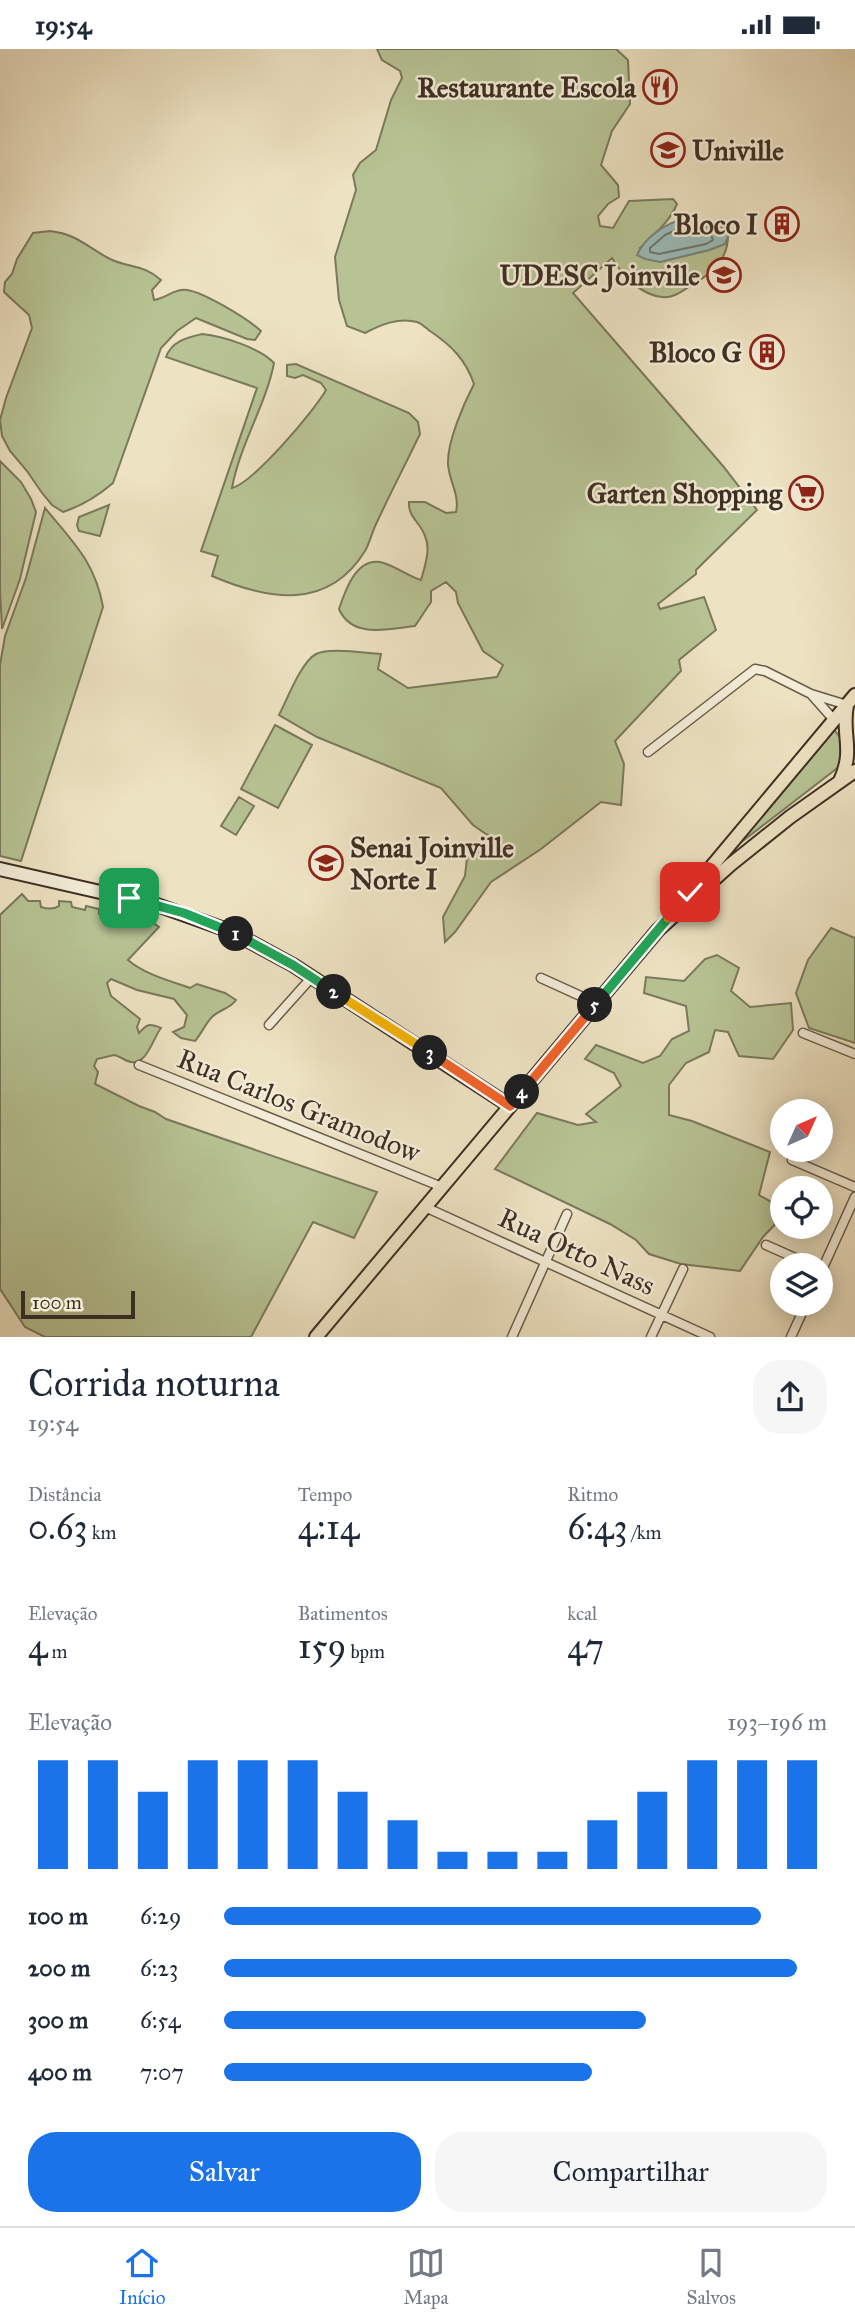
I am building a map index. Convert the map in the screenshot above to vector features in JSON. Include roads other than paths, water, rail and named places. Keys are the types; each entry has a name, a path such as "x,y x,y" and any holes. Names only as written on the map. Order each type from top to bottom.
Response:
{"main road":[{"path":"316,1337 851,700"},
{"path":"840,781 852,739 845,722 851,700"},
{"path":"834,720 852,739"},
{"path":"658,930 730,865 855,771"},
{"path":"0,869 129,898 212,923 243,937 312,977 510,1106"}],"street":[{"path":"648,752 755,669 765,671 811,694 851,700"},
{"path":"811,694 834,720"},
{"path":"269,1025 312,977"},
{"path":"541,978 596,1003"},
{"path":"803,1033 855,1054"},
{"name":"Rua Carlos Gramodow","path":"139,1065 442,1187"},
{"path":"797,1162 855,1187"},
{"path":"829,1253 855,1197"},
{"name":"Rua Otto Nass","path":"425,1207 710,1337"},
{"path":"512,1337 567,1214"},
{"path":"766,1245 784,1253"},
{"path":"651,1337 683,1269"},
{"path":"791,1337 801,1316"}],"water":[{"path":"685,219 701,227 725,227 728,236 725,244 660,262 637,255 645,242 657,231"}],"place":[{"name":"Restaurante Escola","path":"660,87"},
{"name":"Univille","path":"668,150"},
{"name":"Bloco I","path":"782,224"},
{"name":"UDESC Joinville","path":"724,275"},
{"name":"Bloco G","path":"767,352"},
{"name":"Garten Shopping","path":"806,493"},
{"name":"Senai Joinville Norte I","path":"326,863"}]}
